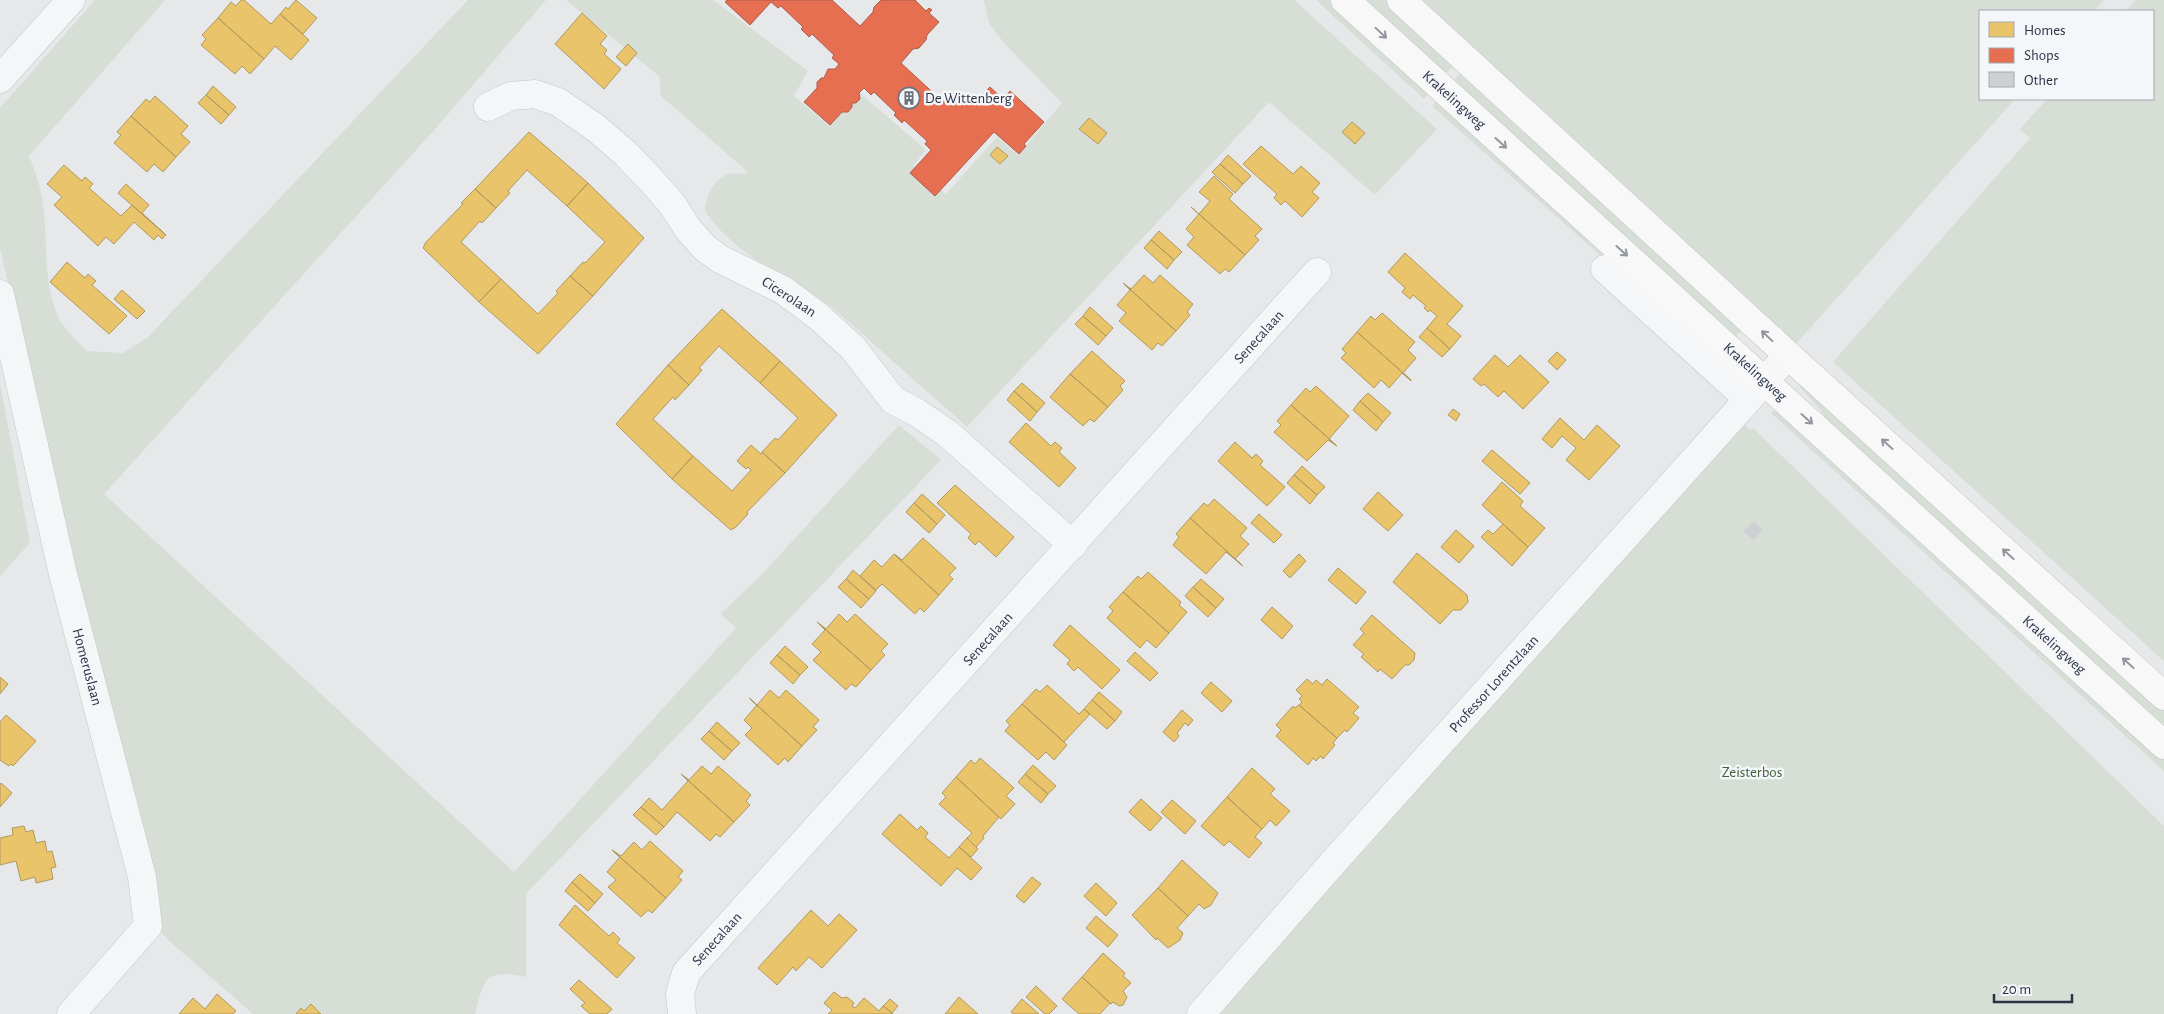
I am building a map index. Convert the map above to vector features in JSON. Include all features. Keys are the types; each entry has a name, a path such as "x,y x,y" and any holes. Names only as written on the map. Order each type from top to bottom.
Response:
{"main road":[{"name":"Krakelingweg","path":"1345,0 1756,389 2164,745"},
{"path":"1401,0 1788,356 2164,696"}],"street":[{"path":"0,79 71,0"},
{"name":"Cicerolaan","path":"488,107 512,96 535,94 558,102 596,128 625,153 650,179 672,204 688,228 705,248 720,258 783,290 818,316 853,348 893,400 947,433 1073,545"},
{"name":"Krakelingweg","path":"1605,269 1756,389"},
{"name":"Senecalaan","path":"682,1014 680,994 686,974 1317,272"},
{"name":"Homeruslaan","path":"0,294 62,570 142,877 148,926 71,1014"},
{"name":"Professor Lorentzlaan","path":"1201,1014 1330,866 1756,389 1788,356"}],"green space":[{"path":"95,0 165,0 29,156 42,196 49,285 57,315 68,332 87,351 123,353 147,338 468,0 546,0 436,128 104,494 514,872 736,628 721,614 766,570 899,425 941,460 526,894 526,977 502,974 495,975 489,979 481,991 475,1014 253,1014 167,939 153,922 0,248 0,108"},
{"path":"566,0 713,0 808,71 794,96 829,126 859,92 926,150 913,166 946,194 997,137 1018,155 1062,103 1004,43 989,23 984,0 1294,0 1437,129 1375,195 1269,102 967,427 833,308 764,266 732,242 705,211 707,200 714,184 723,176 749,173 661,96 659,76"},
{"path":"1316,0 1337,0 1433,88 1424,99"},
{"path":"1360,0 1389,0 1457,62 1443,76"},
{"path":"1415,0 2104,0 2095,10 1979,10 1979,100 2014,100 1794,346"},
{"path":"2136,0 2164,0 2164,661 1833,362 2030,138 2020,129 2046,100 2154,100 2154,10 2127,10"},
{"path":"1464,69 1743,330 1731,340 1450,84"},
{"path":"1441,95 1716,358 1432,106"},
{"path":"0,383 30,543 0,576"},
{"path":"1802,384 2164,706 2164,734 1835,433 1819,408 1800,387"},
{"path":"1782,410 2164,754 2164,771 1770,412"},
{"name":"Zeisterbos","path":"1742,421 1750,430 1753,428 2164,826 2164,1014 1211,1014"}],"building: Homes":[{"path":"241,0 244,0 271,24 280,14 309,40 291,60 275,46 264,59 218,18 231,2 236,6"},
{"path":"296,0 317,18 303,34 280,14 286,7 288,9"},
{"path":"582,13 607,36 600,44 607,50 604,54 621,69 604,89 555,44"},
{"path":"218,18 264,59 250,74 242,66 235,74 201,45 206,39 202,35"},
{"path":"628,44 637,53 626,66 616,57"},
{"path":"213,86 236,107 229,115 206,95"},
{"path":"206,95 229,115 221,124 198,103"},
{"path":"155,96 188,126 181,134 190,142 176,157 131,116 146,99 150,102"},
{"path":"131,116 176,157 163,172 154,164 147,172 114,143 121,135 117,132"},
{"path":"1089,118 1107,133 1098,144 1079,129"},
{"path":"1352,122 1365,133 1355,144 1342,132"},
{"path":"529,132 588,183 567,206 527,170 496,208 475,189"},
{"path":"1261,146 1293,174 1301,166 1320,183 1312,192 1319,198 1302,217 1285,201 1281,205 1274,198 1277,194 1243,164"},
{"path":"997,147 1008,156 1000,164 990,155"},
{"path":"1228,155 1251,176 1243,184 1220,164"},
{"path":"1220,164 1243,184 1235,193 1212,172"},
{"path":"64,165 82,181 85,177 93,184 89,188 121,216 132,205 166,235 162,239 158,235 154,240 134,222 114,244 106,237 98,246 54,205 62,197 47,184"},
{"path":"1214,176 1233,194 1229,199 1262,229 1255,236 1259,240 1245,255 1199,214 1210,201 1199,192"},
{"path":"588,183 644,238 593,296 570,276 605,242 567,206"},
{"path":"126,184 149,205 142,213 166,235 118,193"},
{"path":"475,189 496,208 482,223 480,221 461,242 501,279 479,302 423,248 426,242"},
{"path":"1199,214 1245,255 1229,272 1225,269 1220,274 1187,245 1194,237 1186,229"},
{"path":"1159,231 1182,252 1174,260 1151,240"},
{"path":"1151,240 1174,260 1167,269 1144,248"},
{"path":"1405,253 1463,306 1447,324 1461,336 1450,349 1427,328 1437,316 1430,310 1428,312 1424,308 1426,306 1413,295 1410,299 1402,292 1405,288 1388,272"},
{"path":"67,262 85,278 88,274 96,281 92,285 127,316 109,334 50,282"},
{"path":"1144,275 1153,283 1160,275 1193,304 1187,312 1190,315 1176,331 1123,283 1131,289"},
{"path":"570,276 593,296 538,354 479,302 501,279 538,314 558,293 556,291"},
{"path":"1123,283 1176,331 1162,346 1158,343 1152,350 1119,321 1126,313 1117,305 1130,290"},
{"path":"122,290 145,311 137,319 114,299"},
{"path":"1090,307 1113,328 1106,336 1083,316"},
{"path":"722,309 780,361 760,383 719,346 699,368 702,370 689,385 668,365"},
{"path":"1382,313 1415,342 1408,350 1416,358 1403,373 1357,332 1371,316 1375,320"},
{"path":"1083,316 1106,336 1098,345 1075,324"},
{"path":"1427,328 1450,349 1442,357 1419,337"},
{"path":"1357,332 1411,381 1402,373 1389,388 1381,380 1374,388 1341,358 1346,353 1342,349"},
{"path":"1092,351 1125,381 1120,386 1123,390 1108,407 1070,374"},
{"path":"1557,352 1566,360 1557,370 1548,361"},
{"path":"1495,355 1508,367 1520,355 1549,382 1523,409 1504,391 1498,397 1484,384 1481,386 1473,379"},
{"path":"780,361 837,415 785,473 762,452 775,438 778,440 798,418 760,383"},
{"path":"668,365 689,385 675,400 673,397 653,419 693,456 672,479 616,424"},
{"path":"1070,374 1108,407 1094,422 1090,419 1083,426 1050,397"},
{"path":"1022,383 1045,403 1037,412 1014,391"},
{"path":"1316,386 1349,416 1329,439 1291,405 1306,388 1310,392"},
{"path":"1014,391 1037,412 1030,421 1007,400"},
{"path":"1368,393 1391,413 1383,422 1360,401"},
{"path":"1360,401 1383,422 1376,431 1353,410"},
{"path":"1291,405 1337,446 1328,440 1307,461 1274,432 1281,425 1277,421"},
{"path":"1453,409 1460,414 1456,421 1448,415"},
{"path":"1560,418 1584,440 1597,425 1620,446 1589,480 1566,460 1576,448 1562,436 1552,448 1542,439"},
{"path":"1026,423 1051,446 1055,442 1062,448 1059,452 1076,468 1059,487 1009,442"},
{"path":"1235,442 1252,458 1256,454 1263,461 1260,465 1285,487 1267,506 1218,461"},
{"path":"751,445 761,454 762,452 785,473 747,512 748,514 736,527 731,530 672,479 693,456 732,491 751,470 748,467 746,469 737,461"},
{"path":"1492,450 1530,483 1520,494 1482,461"},
{"path":"1302,466 1325,487 1317,495 1294,475"},
{"path":"1294,475 1317,495 1310,504 1287,483"},
{"path":"1502,482 1523,501 1520,506 1545,528 1528,547 1482,505"},
{"path":"955,485 1014,537 996,557 979,541 975,545 968,538 971,534 937,503"},
{"path":"1378,492 1403,515 1388,531 1363,509"},
{"path":"922,494 945,515 937,524 914,503"},
{"path":"1214,499 1247,528 1240,536 1249,544 1235,559 1190,518 1204,503 1208,506"},
{"path":"914,503 937,524 929,533 906,512"},
{"path":"1259,514 1282,535 1274,543 1251,523"},
{"path":"1190,518 1243,566 1226,552 1206,574 1173,545 1179,537 1176,534"},
{"path":"1503,524 1528,547 1512,566 1481,537 1488,530 1493,534"},
{"path":"1456,530 1474,546 1459,563 1441,547"},
{"path":"923,538 956,568 949,575 953,579 939,595 894,554 902,560"},
{"path":"1417,553 1467,595 1468,602 1461,610 1453,610 1440,624 1393,582"},
{"path":"894,554 939,595 924,612 920,608 915,614 882,584 876,590 860,576 874,560 882,567"},
{"path":"1299,554 1306,561 1290,578 1283,571"},
{"path":"1338,568 1366,592 1356,604 1328,580"},
{"path":"853,570 876,591 869,599 846,579"},
{"path":"1148,572 1181,602 1179,605 1187,612 1169,633 1123,592 1138,576 1141,579"},
{"path":"846,579 869,599 861,608 838,587"},
{"path":"1201,579 1224,599 1216,608 1193,587"},
{"path":"1193,587 1216,608 1208,617 1185,596"},
{"path":"1123,592 1169,633 1156,648 1147,640 1140,648 1107,618 1113,611 1109,607"},
{"path":"1272,607 1293,626 1282,639 1261,620"},
{"path":"839,614 847,622 855,614 888,644 881,651 885,655 871,670 817,622 826,629"},
{"path":"1372,615 1415,653 1414,660 1409,665 1405,665 1392,679 1380,669 1378,672 1361,657 1364,654 1353,645 1364,633 1360,629"},
{"path":"817,622 871,670 856,687 851,684 846,690 813,660 821,652 812,644 825,630"},
{"path":"1070,625 1120,670 1102,689 1078,667 1074,671 1067,664 1070,660 1053,645"},
{"path":"785,646 808,667 800,675 777,655"},
{"path":"1135,652 1158,673 1150,681 1127,661"},
{"path":"777,655 800,675 793,684 770,663"},
{"path":"0,677 8,684 0,694"},
{"path":"1307,679 1313,684 1316,680 1322,685 1327,679 1359,707 1353,713 1359,718 1347,732 1345,730 1337,738 1299,705 1302,702 1299,699 1302,696 1296,690"},
{"path":"1211,682 1232,701 1222,712 1201,693"},
{"path":"1047,685 1079,714 1084,709 1090,714 1064,742 1022,704 1036,689 1040,692"},
{"path":"770,690 779,698 786,690 819,720 813,727 817,730 802,746 749,698 757,705"},
{"path":"1099,692 1122,712 1115,721 1092,700"},
{"path":"1092,700 1115,721 1107,729 1084,709"},
{"path":"1022,704 1067,745 1054,760 1046,752 1038,760 1005,731 1010,725 1006,721"},
{"path":"757,705 802,746 788,762 785,758 778,765 745,735 752,728 744,720"},
{"path":"1299,705 1337,738 1333,743 1335,745 1323,759 1321,756 1316,761 1313,758 1308,765 1276,736 1281,730 1276,725 1293,706 1295,708"},
{"path":"1182,710 1193,720 1188,726 1185,723 1177,733 1179,736 1174,742 1163,732"},
{"path":"6,715 36,741 13,766 11,764 9,766 0,760 0,722"},
{"path":"717,722 740,743 732,751 709,731"},
{"path":"709,731 732,751 724,760 701,739"},
{"path":"980,758 1014,788 1006,796 1015,804 1001,819 956,777 971,760 975,764"},
{"path":"1033,765 1056,786 1048,794 1025,774"},
{"path":"702,766 711,774 718,766 751,795 746,801 750,805 734,822 681,774 689,780"},
{"path":"1252,768 1275,789 1270,794 1290,811 1276,826 1270,820 1262,829 1227,797"},
{"path":"681,774 734,822 720,837 716,834 710,841 677,812 664,827 641,807 649,798 662,810 688,781"},
{"path":"1025,774 1048,794 1041,803 1018,782"},
{"path":"956,777 999,817 976,847 967,838 972,833 939,804 946,797 942,793"},
{"path":"1,783 12,793 0,807 0,785"},
{"path":"1227,797 1262,829 1255,837 1262,843 1249,858 1229,841 1224,846 1201,826"},
{"path":"1141,799 1162,818 1150,831 1129,812"},
{"path":"1172,800 1196,821 1185,834 1161,812"},
{"path":"641,807 664,827 656,835 633,815"},
{"path":"900,814 917,830 921,826 928,833 925,837 949,858 959,847 982,868 971,880 957,868 941,886 882,834"},
{"path":"24,826 26,832 33,830 36,843 45,841 47,852 52,851 56,867 51,868 53,879 36,883 35,877 21,881 16,861 0,865 0,838 13,835 12,828"},
{"path":"967,838 978,849 971,857 959,847"},
{"path":"650,841 683,871 678,877 682,880 666,898 612,850 621,856 634,842 642,850"},
{"path":"620,857 666,898 652,913 648,910 641,917 608,887 616,880 607,872"},
{"path":"1182,860 1218,893 1211,905 1204,909 1199,904 1188,916 1158,888"},
{"path":"580,874 603,894 595,903 572,882"},
{"path":"1032,877 1041,884 1024,903 1016,896"},
{"path":"572,882 595,903 588,911 565,891"},
{"path":"1096,883 1117,903 1106,916 1084,896"},
{"path":"1158,888 1188,916 1177,928 1183,933 1180,940 1168,948 1157,938 1156,940 1132,915"},
{"path":"575,905 609,936 613,932 620,939 617,943 635,958 617,978 559,925"},
{"path":"811,910 828,926 839,914 857,930 822,968 809,957 796,971 793,967 777,985 758,968"},
{"path":"1096,916 1118,935 1108,947 1086,928"},
{"path":"1103,953 1125,973 1123,976 1131,983 1123,991 1127,997 1123,1005 1119,1006 1113,1002 1111,1004 1082,977"},
{"path":"1082,977 1110,1003 1100,1014 1079,1014 1062,999"},
{"path":"579,980 612,1009 607,1014 590,1014 581,1006 585,1003 570,989"},
{"path":"1036,986 1057,1006 1049,1014 1045,1014 1026,997"},
{"path":"834,992 842,998 847,997 854,1003 852,1006 855,1008 864,998 879,1011 883,1006 893,1014 828,1014 832,1010 824,1003"},
{"path":"217,994 236,1011 233,1014 179,1014 193,998 205,1009"},
{"path":"959,997 978,1014 945,1014"},
{"path":"890,999 898,1006 892,1013 883,1006"},
{"path":"1022,999 1039,1014 1014,1014 1011,1012"},
{"path":"311,1004 321,1014 296,1014 301,1008 304,1011"}],"building: Shops":[{"name":"De Wittenberg","path":"727,0 832,0 860,26 881,0 915,0 926,11 929,8 932,10 929,13 939,22 927,35 926,40 919,48 913,49 901,63 943,102 952,92 963,101 965,98 973,105 990,87 1003,99 1010,91 1044,122 1024,144 1026,146 1019,154 994,132 935,196 910,173 931,150 925,144 927,141 904,120 902,123 894,115 896,113 874,92 871,95 864,88 859,93 860,99 856,103 852,103 852,107 848,112 842,112 830,125 804,102 817,88 817,82 824,78 828,69 835,69 839,64 832,58 834,55 812,34 809,37 801,29 803,27 781,6 778,8 771,2 750,25 725,2"}],"building: Other":[{"path":"1754,521 1763,530 1753,540 1744,531"}],"place":[{"name":"De Wittenberg","path":"909,98"}]}
